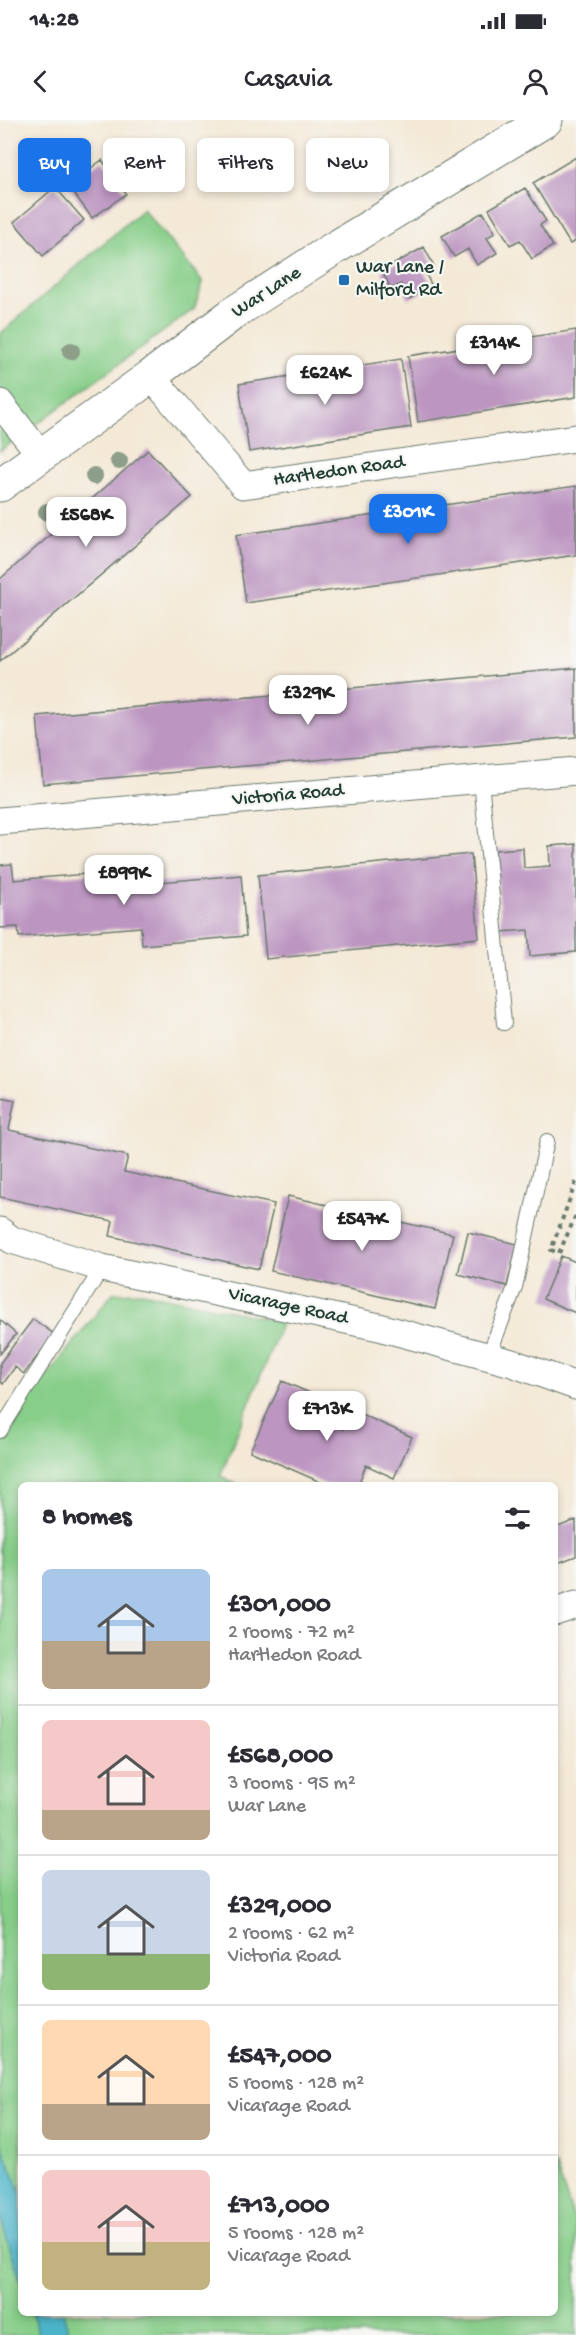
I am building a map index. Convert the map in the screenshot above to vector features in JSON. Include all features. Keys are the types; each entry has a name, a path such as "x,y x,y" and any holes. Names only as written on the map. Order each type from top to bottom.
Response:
{"street":[{"name":"War Lane","path":"0,485 235,312 526,125"},
{"name":"Hartledon Road","path":"151,376 243,485 576,438"},
{"path":"0,404 40,454"},
{"name":"Victoria Road","path":"0,821 576,771"},
{"name":"Vicarage Road","path":"0,1231 12,1240 102,1268 356,1322 488,1357 576,1386"},
{"path":"558,1611 576,1605"}],"lane":[{"path":"481,780 504,1023"},
{"path":"488,1357 515,1287 547,1141"},
{"path":"0,1431 102,1268"}],"path":[{"path":"576,1182 551,1250 559,1253 576,1215"}],"green space":[{"path":"143,209 203,282 194,309 0,451 0,334"},
{"path":"142,1292 282,1322 220,1476 233,1482 18,1482 18,2316 558,2316 558,2173 576,2224 576,2335 0,2335 0,1446 26,1402 113,1293"}],"water":[{"path":"0,2140 18,2186 18,2273 0,2218"},
{"path":"33,2316 64,2316 70,2335 39,2335"}],"building":[{"path":"576,157 576,241 570,244 533,183"},
{"path":"102,160 103,192 125,192 126,194 92,218 73,192 91,192 91,168"},
{"path":"525,188 546,221 540,225 553,246 532,259 520,240 510,245 489,209"},
{"path":"49,192 59,192 84,220 43,256 14,222"},
{"path":"483,212 495,232 487,238 497,253 477,265 468,249 454,257 442,236"},
{"path":"424,247 434,266 424,271 432,286 409,299 401,284 391,289 382,271"},
{"path":"576,330 576,397 418,422 408,356"},
{"path":"401,359 411,427 249,452 239,384"},
{"path":"148,450 192,497 0,661 0,579"},
{"path":"576,486 576,555 246,603 236,535"},
{"path":"576,668 576,737 43,784 37,716"},
{"path":"576,844 576,952 530,956 528,930 502,932 495,850 523,848 524,868 550,866 549,846"},
{"path":"471,854 479,938 266,959 258,875"},
{"path":"12,864 14,880 136,870 137,884 241,875 246,936 142,945 141,927 19,937 18,927 0,928 0,865"},
{"path":"1,1097 15,1100 9,1130 128,1156 124,1172 274,1204 259,1269 110,1236 113,1221 0,1197"},
{"path":"288,1196 453,1234 435,1309 271,1271"},
{"path":"468,1232 517,1244 507,1286 458,1274"},
{"path":"561,1256 576,1262 576,1313 543,1299"},
{"path":"33,1319 54,1334 24,1374 15,1367 3,1384 0,1381 0,1363"},
{"path":"0,1320 16,1334 0,1354"},
{"path":"282,1381 312,1394 304,1412 343,1429 352,1410 412,1437 394,1478 366,1465 359,1482 320,1482 250,1451"},
{"path":"576,1520 576,1556 558,1563 558,1527"}],"place":[{"name":"War Lane / Milford Rd","path":"344,280"}]}
